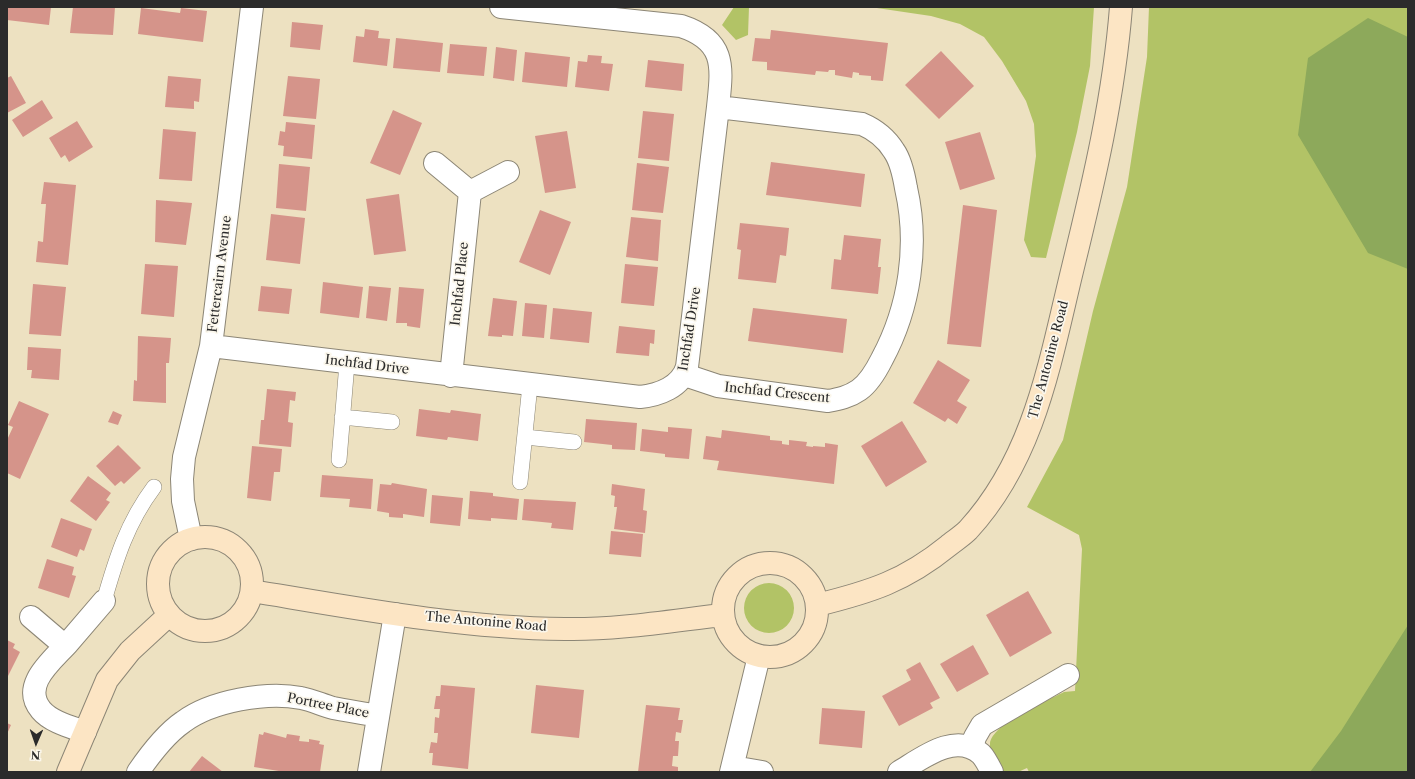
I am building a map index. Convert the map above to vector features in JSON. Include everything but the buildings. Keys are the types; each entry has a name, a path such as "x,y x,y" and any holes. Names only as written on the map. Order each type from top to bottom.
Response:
{"street":[{"name":"Fettercairn Avenue","path":"192,538 183,501 182,479 184,457 211,346 252,7"},
{"name":"Inchfad Drive","path":"211,346 451,376 640,397 663,392 685,375 718,107 720,62 715,50 706,39 697,32 681,26 501,7"},
{"name":"The Antonine Road","path":"817,605 863,594 897,580 932,559 966,531 996,496 1020,453 1038,409 1101,149 1112,90 1121,7"},
{"name":"Inchfad Crescent","path":"685,375 718,386 828,401 844,398 860,389 876,370 892,341 903,312 909,280 913,243 911,209 902,169 895,152 885,138 875,130 862,124 718,107"},
{"path":"435,163 470,192 508,172"},
{"name":"Inchfad Place","path":"451,376 470,192"},
{"path":"207,537 223,540 236,548 246,561 252,576 252,591 247,606 238,618 225,627 210,631 195,631 181,625 169,616 161,602 157,587 159,571 166,556 177,545 192,538 207,537"},
{"path":"773,562 789,566 803,576 813,589 817,605 816,620 811,634 801,645 789,653 774,657 759,656 738,646 725,627 722,616 723,599 730,583 741,571 756,564 773,562"},
{"name":"The Antonine Road","path":"252,591 395,614 484,624 565,629 627,626 722,616"},
{"path":"85,732 48,717 36,702 34,692 40,673 104,601"},
{"path":"369,772 395,614"},
{"path":"68,772 107,680 130,651 169,616"},
{"path":"31,617 64,646"},
{"path":"759,656 732,770 762,772"},
{"path":"972,748 975,737 982,725 1068,675"},
{"name":"Portree Place","path":"138,772 160,745 183,722 204,710 226,703 252,697 300,697 331,708 378,716"},
{"path":"899,772 937,749 953,745 972,748 981,754 992,772"}],"lane":[{"path":"339,460 347,363"},
{"path":"520,482 530,384"},
{"path":"342,418 392,422"},
{"path":"524,437 574,442"},
{"path":"104,601 114,567 133,518 154,487"}],"green space":[{"path":"734,7 749,7 748,35 736,40 722,25"},
{"path":"870,7 1094,7 1090,66 1077,132 1046,258 1031,257 1024,240 1036,156 1034,124 1026,101 1002,61 984,37 960,24 931,16"},
{"path":"1149,7 1408,7 1408,772 1029,772 1027,768 1018,772 1002,772 991,751 990,744 993,736 1000,728 1021,714 1064,692 1075,691 1082,549 1079,535 1027,507 1063,440 1093,311 1127,187 1147,57"},
{"path":"1368,18 1408,37 1408,269 1368,253 1298,135 1308,58"},
{"path":"769,583 778,585 789,594 794,608 792,617 783,628 769,633 760,631 749,622 744,608 746,599 755,588"},
{"path":"1408,625 1408,772 1310,772 1341,731"}]}
